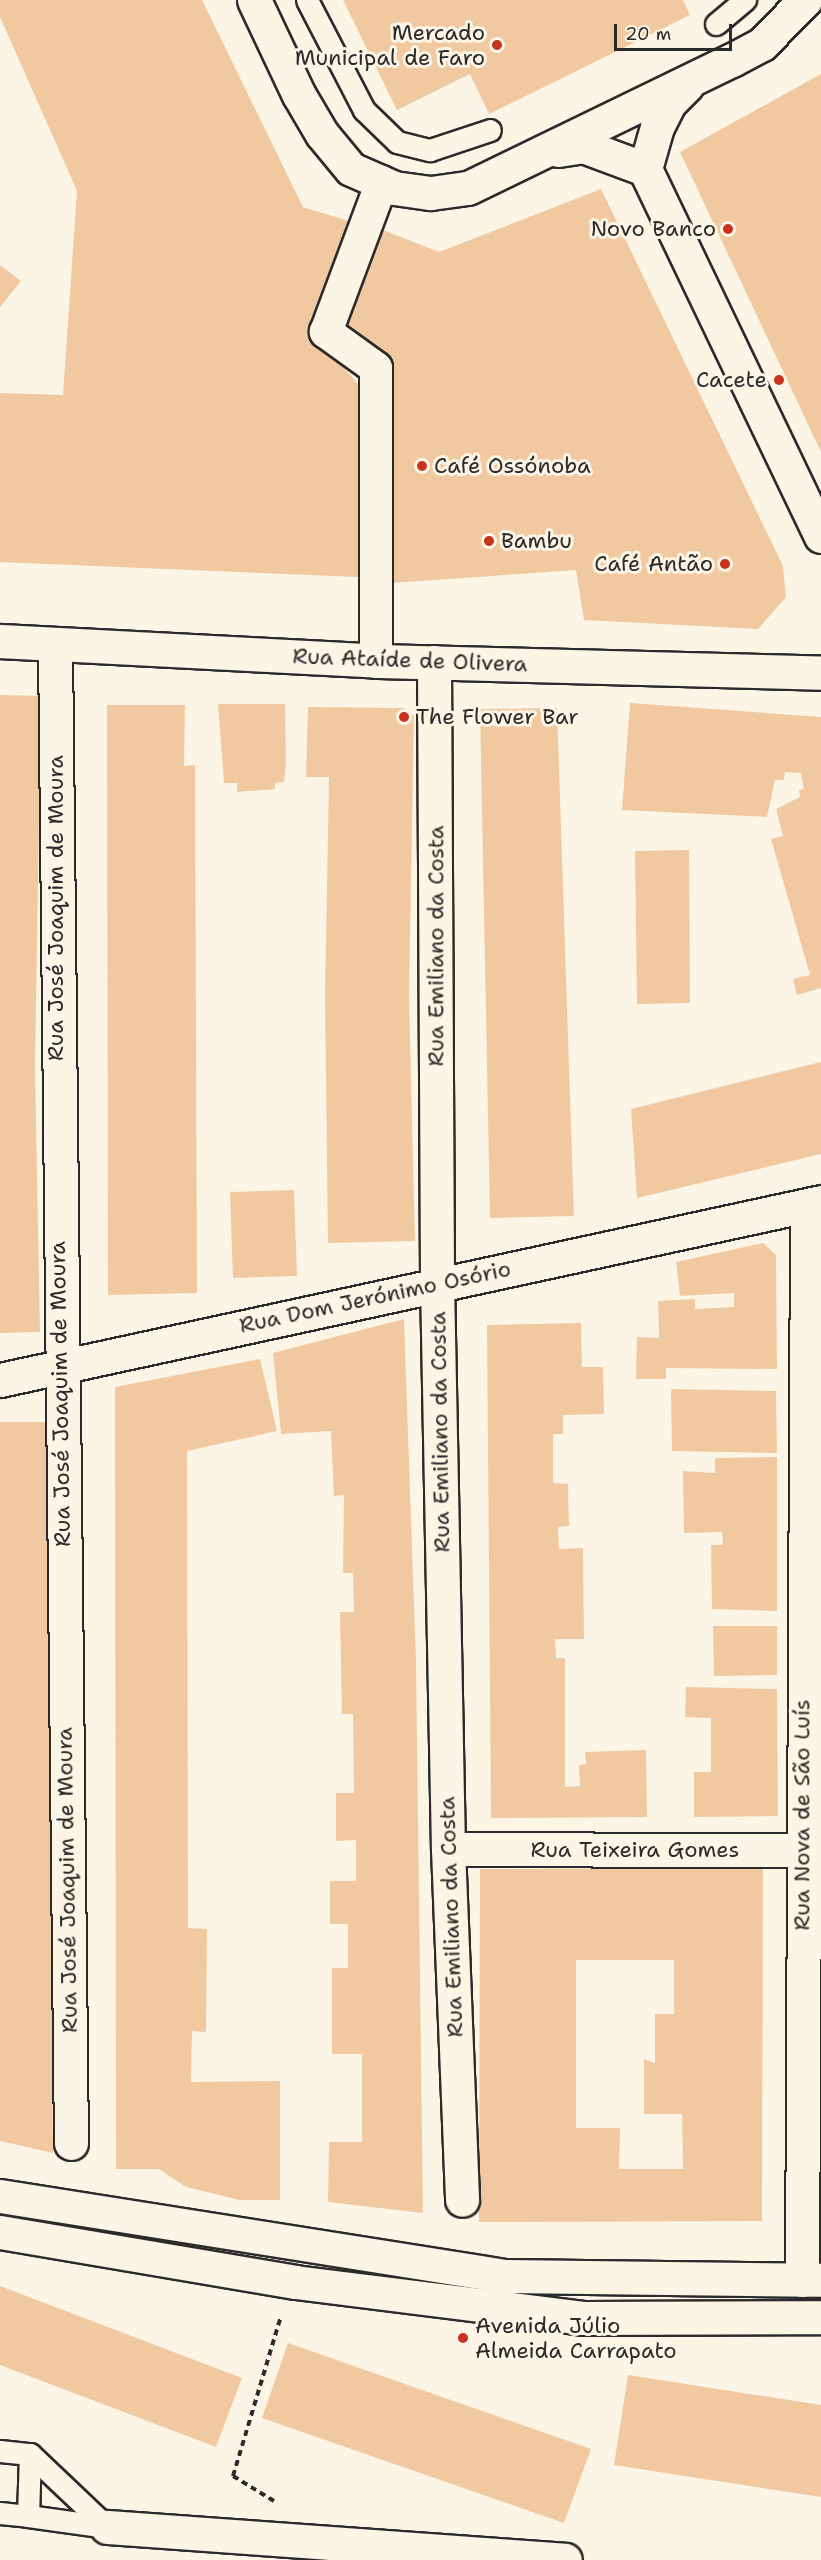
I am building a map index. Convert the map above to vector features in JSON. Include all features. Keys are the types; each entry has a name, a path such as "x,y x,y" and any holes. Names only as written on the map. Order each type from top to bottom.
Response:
{"street":[{"path":"254,0 322,134 351,169 382,182 431,193 468,188 762,44 805,0"},
{"path":"645,169 670,102 695,78"},
{"path":"543,153 583,146 645,169 821,536"},
{"path":"376,661 376,368 326,332 382,182"},
{"name":"Rua Ataíde de Olivera","path":"0,641 376,661 821,673"},
{"name":"Rua José Joaquim de Moura","path":"55,644 60,1368 71,2143"},
{"name":"Rua Emiliano da Costa","path":"435,662 437,1282 448,1849 462,2200"},
{"name":"Rua Dom Jerónimo Osório","path":"0,1380 437,1282 814,1204"},
{"name":"Rua Nova de São Luís","path":"812,2280 814,1204"},
{"name":"Rua Teixeira Gomes","path":"448,1849 811,1850"},
{"path":"0,2196 505,2276 812,2280"},
{"path":"0,2232 291,2281 583,2318 821,2317"},
{"path":"107,2527 348,2554 565,2560"}],"lane":[{"path":"307,0 364,110 397,142 430,150 490,130"},
{"path":"716,24 745,0"},
{"path":"0,2451 30,2454 107,2527"},
{"path":"28,2516 30,2454"},
{"path":"0,2513 107,2527"}],"path":[{"path":"282,2505 233,2476 291,2281"}],"building":[{"path":"0,0 202,0 303,207 352,222 311,333 377,404 358,577 0,562 0,393 63,395 77,191 0,17"},
{"name":"Mercado Municipal de Faro","path":"343,0 683,0 690,15 489,114 470,74 397,110"},
{"path":"821,74 821,452 680,152"},
{"path":"601,189 783,566 786,597 758,629 584,620 576,570 391,583 389,370 343,323 378,228 439,252"},
{"path":"0,265 21,281 0,307"},
{"path":"0,695 41,696 35,1068 40,1332 0,1333"},
{"path":"630,703 821,717 821,988 797,995 793,979 810,975 771,839 783,836 776,809 800,797 799,790 804,789 801,773 785,772 784,780 775,780 767,817 622,810"},
{"path":"218,704 285,704 284,782 275,783 275,789 237,792 237,783 224,783"},
{"path":"107,705 185,705 184,766 195,765 197,1293 108,1295"},
{"path":"308,707 404,708 414,716 409,995 415,1241 328,1243 325,996 329,777 306,777"},
{"path":"557,708 574,1216 490,1218 480,709"},
{"path":"689,850 690,1003 637,1004 635,851"},
{"path":"821,1062 821,1154 637,1198 631,1109"},
{"path":"294,1190 297,1276 233,1278 230,1192"},
{"path":"763,1243 776,1255 777,1369 666,1368 666,1379 636,1379 637,1337 659,1338 658,1301 695,1299 695,1309 734,1307 734,1293 680,1296 676,1262"},
{"path":"404,1319 416,1661 423,2213 328,2202 329,2142 362,2142 362,2054 332,2054 332,1968 348,1968 348,1924 330,1924 330,1881 356,1881 356,1840 336,1841 336,1793 354,1793 353,1714 342,1714 340,1612 354,1612 353,1573 343,1573 344,1495 334,1496 331,1431 281,1434 273,1353"},
{"path":"581,1323 582,1367 603,1367 604,1414 563,1415 563,1434 553,1434 553,1483 568,1484 569,1526 558,1527 559,1549 583,1548 584,1639 555,1639 556,1658 565,1658 565,1787 580,1786 579,1765 586,1764 585,1752 646,1750 647,1817 491,1818 487,1325"},
{"path":"260,1359 277,1431 187,1451 188,1928 207,1929 206,2032 192,2031 191,2082 280,2081 280,2200 239,2200 186,2187 159,2169 116,2169 115,1387"},
{"path":"671,1389 776,1391 777,1453 672,1451"},
{"path":"0,1422 48,1422 53,2153 0,2141"},
{"path":"777,1457 777,1611 712,1609 711,1545 723,1545 722,1532 684,1533 683,1471 715,1473 715,1458"},
{"path":"713,1626 777,1626 777,1675 714,1676"},
{"path":"686,1687 777,1689 778,1816 694,1817 694,1772 711,1772 711,1718 685,1717"},
{"path":"763,1868 762,2221 479,2222 480,1869","holes":["576,1960 674,1960 674,2014 655,2014 655,2063 644,2059 644,2114 682,2114 683,2169 619,2169 620,2128 576,2128"]},
{"path":"0,2286 242,2378 216,2447 0,2365"},
{"path":"288,2343 591,2449 564,2523 262,2418"},
{"path":"628,2375 821,2405 821,2497 614,2465"}],"place":[{"name":"Mercado Municipal de Faro","path":"497,45"},
{"name":"Novo Banco","path":"728,229"},
{"name":"Cacete","path":"779,380"},
{"name":"Café Ossónoba","path":"422,466"},
{"name":"Bambu","path":"489,541"},
{"name":"Café Antão","path":"725,564"},
{"name":"The Flower Bar","path":"404,717"},
{"name":"Avenida Júlio Almeida Carrapato","path":"463,2338"}]}
